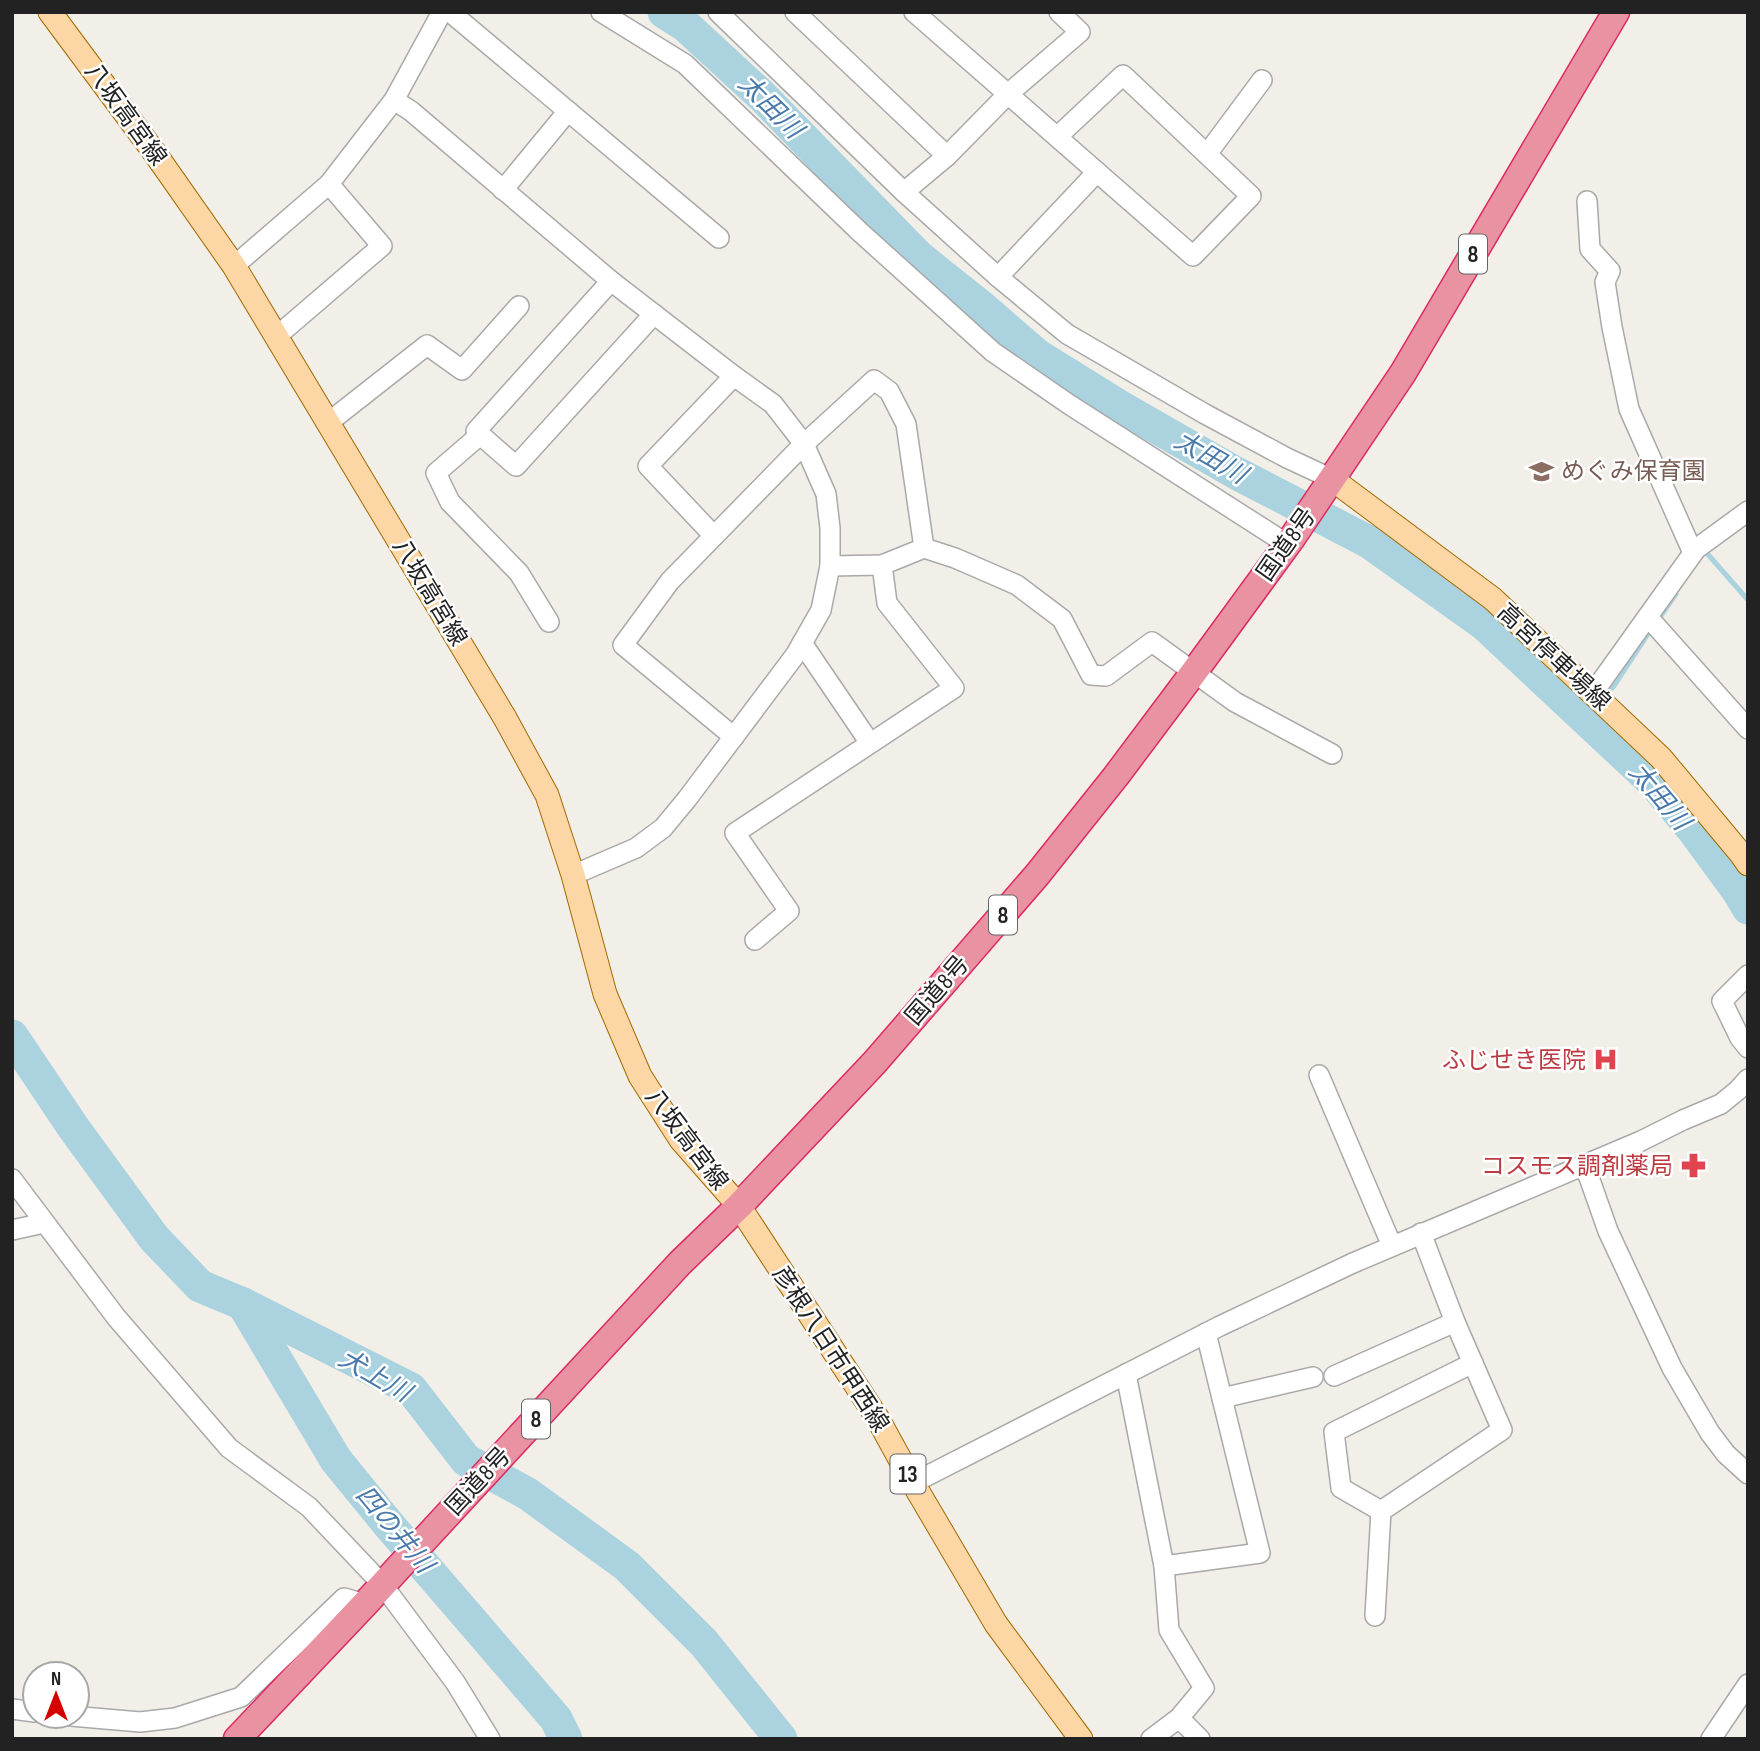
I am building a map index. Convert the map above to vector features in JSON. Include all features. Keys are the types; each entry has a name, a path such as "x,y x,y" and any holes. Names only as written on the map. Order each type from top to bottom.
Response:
{"highway":[{"name":"国道8号","path":"237,1739 680,1263 739,1206 876,1062 1037,875 1116,776 1290,541 1404,373 1616,12"}],"main road":[{"name":"八坂高宮線","path":"50,12 234,266 491,694 547,795 573,875 606,994 640,1076 681,1140 739,1206"},
{"name":"高宮停車場線","path":"1327,485 1493,599 1661,758 1746,855"},
{"name":"彦根八日市甲西線","path":"739,1206 878,1419 996,1624 1082,1739"}],"street":[{"path":"234,266 328,184 394,100 442,12"},
{"path":"450,12 719,237"},
{"path":"601,12 685,64 860,232 993,352 1070,405 1290,541"},
{"path":"718,12 904,192 998,277 1067,334 1287,458 1327,485"},
{"path":"795,12 947,156"},
{"path":"914,12 1193,256 1251,196 1123,75 1057,137"},
{"path":"904,192 947,156 1008,94 1080,32 1059,12"},
{"path":"1207,154 1262,80"},
{"path":"394,100 411,111 611,281 773,404 804,444 826,494 830,528 830,566 821,610 796,654 663,828 636,848 573,875"},
{"path":"503,190 568,111"},
{"path":"998,277 1097,172"},
{"path":"277,336 382,246 328,184"},
{"path":"1587,201 1590,249 1610,271 1605,282 1629,409 1693,553"},
{"path":"611,281 476,431 516,466 654,314"},
{"path":"329,422 427,345 461,370 519,306"},
{"path":"714,536 648,466 733,376"},
{"path":"734,737 623,645 670,581 804,444 874,380 889,391 906,424 924,548"},
{"path":"480,435 436,473 450,502 519,573 549,622"},
{"path":"1593,693 1696,549 1748,511"},
{"path":"830,566 882,565 924,548 955,558 1017,585 1062,620 1091,674 1107,676 1152,642 1235,702 1332,754"},
{"path":"755,940 789,911 735,833 954,688 887,603 882,565"},
{"path":"1648,617 1748,729"},
{"path":"802,643 870,743"},
{"path":"1748,975 1722,1001 1740,1038 1748,1048"},
{"path":"1319,1075 1392,1246"},
{"path":"913,1483 1206,1333 1421,1233 1585,1166 1721,1104 1748,1079"},
{"path":"1585,1166 1608,1231 1672,1368 1710,1433 1726,1454 1748,1474"},
{"path":"12,1179 116,1317 229,1448 309,1507 380,1587 455,1682 490,1739"},
{"path":"12,1230 44,1223"},
{"path":"1381,1511 1502,1430 1455,1322 1421,1233"},
{"path":"1334,1376 1455,1322"},
{"path":"1164,1566 1260,1553 1206,1333"},
{"path":"1381,1511 1341,1488 1334,1432 1473,1363"},
{"path":"1126,1374 1164,1566 1169,1630 1204,1688 1179,1718 1151,1739"},
{"path":"1222,1398 1313,1377"},
{"path":"1375,1616 1381,1511"},
{"path":"91,1718 140,1722 176,1718 242,1697 344,1598 380,1587"},
{"path":"1712,1739 1748,1684"},
{"path":"1179,1718 1200,1739"}],"waterway":[{"name":"太田川","path":"664,12 686,26 762,96 919,257 1037,355 1236,473 1369,542 1484,624 1653,782 1694,831 1748,908"},
{"path":"1705,551 1748,600"},
{"path":"1658,620 1676,594"},
{"path":"1603,697 1614,686 1652,628"},
{"path":"1583,716 1596,704"},
{"name":"犬上川","path":"12,1036 73,1127 154,1238 200,1286 243,1304 411,1389 466,1460 528,1494 627,1566 704,1643 781,1739"},
{"name":"四の井川","path":"243,1304 336,1460 556,1719 566,1739"}],"place":[{"name":"めぐみ保育園","path":"1541,471"},
{"name":"ふじせき医院","path":"1606,1060"},
{"name":"コスモス調剤薬局","path":"1693,1166"}]}
